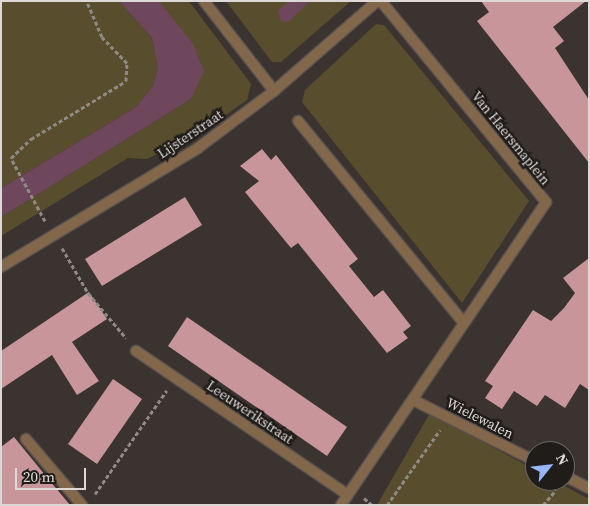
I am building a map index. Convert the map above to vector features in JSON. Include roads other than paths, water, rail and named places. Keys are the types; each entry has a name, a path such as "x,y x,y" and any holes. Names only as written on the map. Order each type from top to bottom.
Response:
{"street":[{"path":"204,1 274,91"},
{"name":"Lijsterstraat","path":"1,267 198,148 274,91 377,1"},
{"name":"Van Haersmaplein","path":"381,1 546,202 462,321 413,400"},
{"path":"298,121 462,321"},
{"name":"Leeuwerikstraat","path":"136,351 348,495"},
{"path":"341,505 413,400"},
{"name":"Wielewalen","path":"413,400 525,456"},
{"path":"26,439 82,505"},
{"path":"575,481 589,488"}]}
